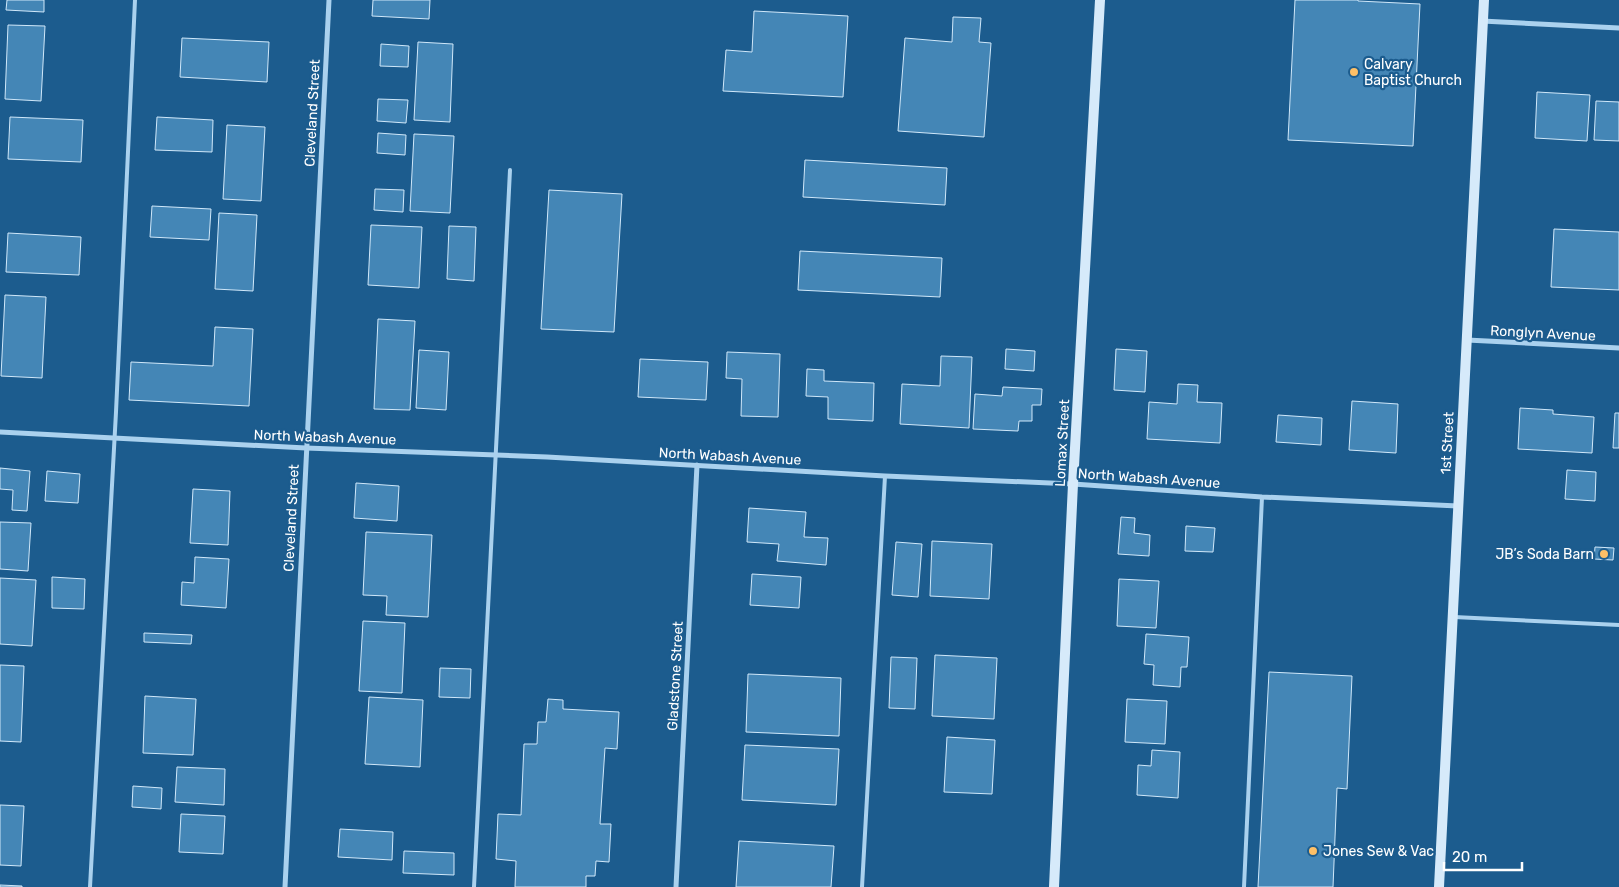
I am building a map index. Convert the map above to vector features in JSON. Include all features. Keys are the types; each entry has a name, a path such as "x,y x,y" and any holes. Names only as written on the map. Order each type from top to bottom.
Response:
{"main road":[{"name":"Lomax Street","path":"1054,887 1073,484 1100,0"},
{"name":"1st Street","path":"1439,887 1484,0"}],"street":[{"name":"Cleveland Street","path":"285,887 329,0"},
{"path":"1482,21 1619,28"},
{"name":"Ronglyn Avenue","path":"1466,340 1619,348"},
{"name":"North Wabash Avenue","path":"0,432 1073,484 1262,497 1458,506"},
{"name":"Gladstone Street","path":"676,887 697,465"}],"lane":[{"path":"90,887 115,438 135,0"},
{"path":"474,887 510,170"},
{"path":"862,887 886,476"},
{"path":"1244,887 1262,497"},
{"path":"1452,617 1619,624"}],"building":[{"path":"7,0 44,0 44,12 6,10"},
{"path":"373,0 430,0 429,19 372,16"},
{"name":"Calvary Baptist Church","path":"1295,0 1358,0 1420,4 1413,146 1288,140"},
{"path":"754,11 848,16 843,97 723,91 726,50 752,52"},
{"path":"953,17 981,18 979,42 991,43 984,137 898,131 905,38 952,42"},
{"path":"8,25 45,26 41,101 5,99"},
{"path":"182,38 269,42 267,82 180,77"},
{"path":"418,42 453,44 450,122 414,120"},
{"path":"381,44 409,46 408,67 380,66"},
{"path":"1537,92 1590,95 1587,141 1535,138"},
{"path":"378,99 408,100 406,123 377,121"},
{"path":"1596,101 1619,102 1619,141 1594,140"},
{"path":"10,117 83,120 81,162 8,159"},
{"path":"157,117 213,120 212,152 155,150"},
{"path":"227,125 265,127 261,201 223,199"},
{"path":"378,133 406,135 405,155 377,153"},
{"path":"414,134 454,136 450,213 410,211"},
{"path":"805,160 947,168 945,205 803,197"},
{"path":"375,189 404,190 403,212 374,210"},
{"path":"549,190 622,194 614,332 541,329"},
{"path":"152,206 211,209 209,240 150,237"},
{"path":"219,213 257,215 253,291 215,289"},
{"path":"371,225 422,227 419,288 368,285"},
{"path":"449,226 476,227 474,281 447,279"},
{"path":"1554,229 1619,232 1619,290 1551,287"},
{"path":"8,233 81,237 79,275 6,272"},
{"path":"800,251 942,258 940,297 798,290"},
{"path":"5,295 46,297 42,378 1,376"},
{"path":"378,319 415,321 410,410 374,409"},
{"path":"215,327 253,329 249,406 129,400 131,362 213,366"},
{"path":"1006,349 1035,351 1034,371 1005,369"},
{"path":"1116,349 1147,351 1145,392 1114,390"},
{"path":"419,350 449,352 446,410 416,408"},
{"path":"727,352 780,354 778,417 741,416 742,379 726,378"},
{"path":"941,356 972,357 969,428 900,424 902,384 940,386"},
{"path":"640,359 708,362 706,400 638,397"},
{"path":"807,369 824,370 824,381 874,383 873,421 828,419 828,397 806,396"},
{"path":"1178,384 1198,385 1197,402 1222,403 1220,443 1147,439 1149,402 1177,404"},
{"path":"1003,387 1042,389 1041,405 1032,405 1032,421 1019,421 1018,431 973,429 975,394 1002,396"},
{"path":"1352,401 1398,404 1396,453 1349,450"},
{"path":"1520,408 1553,410 1553,414 1594,417 1592,453 1518,449"},
{"path":"1615,413 1619,413 1619,448 1613,448"},
{"path":"1278,415 1322,418 1321,445 1276,442"},
{"path":"0,468 30,471 27,511 12,510 13,490 0,489"},
{"path":"1567,470 1596,472 1595,501 1565,499"},
{"path":"47,471 80,474 78,503 45,501"},
{"path":"356,483 399,486 397,521 354,518"},
{"path":"193,489 230,491 228,545 190,543"},
{"path":"749,508 806,512 804,537 828,538 826,565 777,561 779,544 747,542"},
{"path":"1121,517 1135,518 1134,533 1150,535 1149,556 1118,554"},
{"path":"0,522 31,523 28,571 0,569"},
{"path":"1186,526 1215,528 1213,552 1185,551"},
{"path":"366,532 432,535 428,617 386,615 387,596 363,595"},
{"path":"932,541 992,544 989,599 930,596"},
{"path":"896,542 922,544 918,597 892,595"},
{"name":"JB’s Soda Barn","path":"1595,547 1614,548 1613,560 1594,559"},
{"path":"195,557 229,559 226,608 181,605 182,582 194,583"},
{"path":"752,574 801,577 799,608 750,605"},
{"path":"52,577 85,579 84,609 52,608"},
{"path":"0,578 36,580 32,646 0,644"},
{"path":"1119,579 1159,581 1156,628 1117,626"},
{"path":"363,621 405,623 402,693 359,691"},
{"path":"144,633 192,635 191,644 144,642"},
{"path":"1146,634 1189,637 1187,667 1181,667 1180,687 1153,685 1154,665 1144,664"},
{"path":"935,655 997,658 994,719 932,716"},
{"path":"891,657 917,658 915,709 889,708"},
{"path":"0,665 24,666 21,742 0,741"},
{"path":"440,668 471,669 470,698 439,697"},
{"path":"1269,672 1352,676 1347,789 1337,788 1333,887 1258,887"},
{"path":"748,674 841,678 839,736 746,732"},
{"path":"145,696 196,699 193,755 143,753"},
{"path":"369,697 423,700 420,767 365,764"},
{"path":"548,699 563,700 563,709 619,712 617,749 605,748 600,824 611,824 609,862 596,861 595,876 586,876 586,887 515,887 516,861 496,859 498,814 521,815 524,744 537,744 538,722 546,722"},
{"path":"1127,699 1167,701 1165,744 1125,742"},
{"path":"947,737 995,740 992,794 944,792"},
{"path":"745,745 839,749 836,805 742,800"},
{"path":"1152,750 1180,752 1178,798 1137,795 1138,765 1151,766"},
{"path":"177,767 225,769 224,805 175,802"},
{"path":"133,786 162,788 161,809 132,807"},
{"path":"0,805 24,806 21,866 0,865"},
{"path":"181,814 225,816 223,854 179,852"},
{"path":"340,829 393,832 392,860 338,857"},
{"path":"739,841 834,846 831,887 736,887"},
{"path":"404,851 454,853 454,875 403,873"},
{"path":"0,885 22,886 22,887 0,887"}],"place":[{"name":"Calvary Baptist Church","path":"1354,72"},
{"name":"JB’s Soda Barn","path":"1604,554"},
{"name":"Jones Sew & Vac","path":"1313,851"}]}
